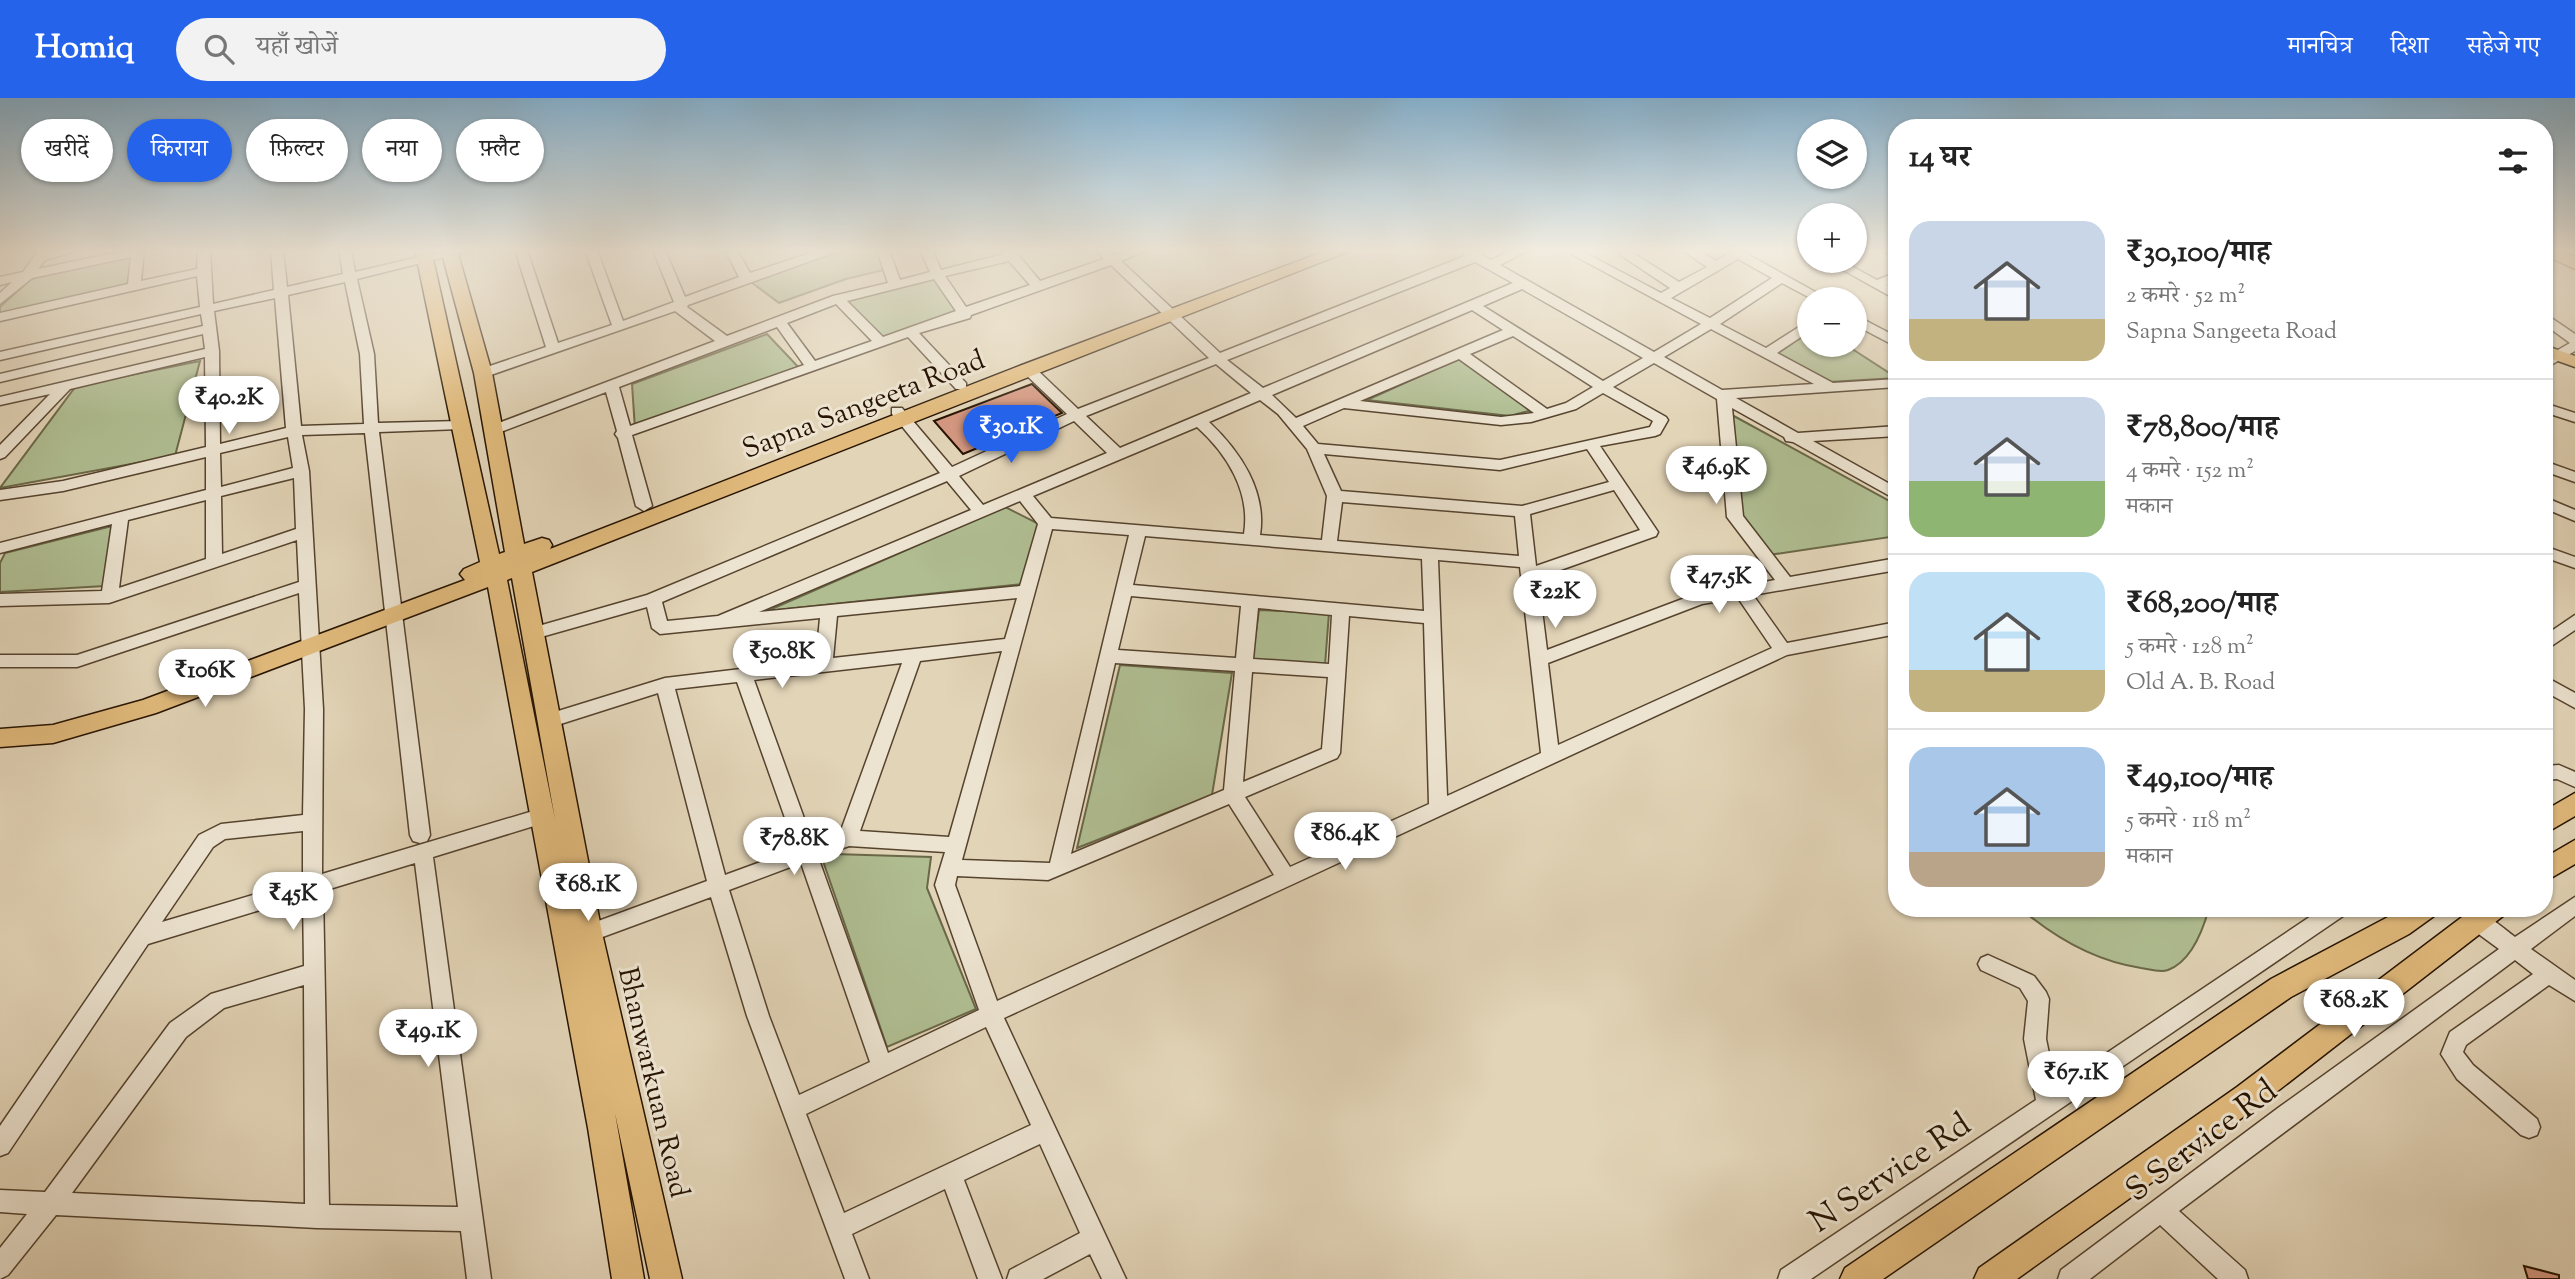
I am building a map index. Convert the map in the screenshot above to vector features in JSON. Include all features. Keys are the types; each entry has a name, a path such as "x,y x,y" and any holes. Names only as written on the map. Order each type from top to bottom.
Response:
{"main road":[{"name":"Bhanwarkuan Road","path":"435,305 494,570 543,816 603,1128 628,1279"},
{"name":"Bhanwarkuan Road","path":"467,305 534,632 548,721 589,933 666,1279"},
{"name":"Sapna Sangeeta Road","path":"519,561 644,506 1028,369 1187,305"},
{"name":"Sapna Sangeeta Road","path":"519,561 899,414 961,386 1189,305"},
{"path":"0,738 53,734 148,707 310,646 519,561"},
{"path":"2553,818 2575,803"},
{"path":"2553,866 2575,850"},
{"path":"1856,1279 2281,988 2412,917"},
{"path":"1990,1279 2328,1036 2482,917"}],"street":[{"path":"0,317 53,305"},
{"path":"207,305 212,351 214,564"},
{"path":"0,356 222,305"},
{"path":"282,305 294,432 301,471 302,533 314,709 312,888 317,1216"},
{"path":"356,305 373,387 372,426 421,844 479,1279"},
{"path":"539,305 554,350"},
{"path":"611,305 619,327"},
{"path":"483,373 679,305"},
{"path":"679,305 727,343"},
{"path":"493,430 823,305"},
{"path":"844,305 882,343"},
{"path":"958,305 965,315"},
{"path":"622,435 992,305"},
{"path":"1162,305 1219,360 1261,392 1314,448 1335,496 1329,546"},
{"path":"534,632 653,599 950,474 1076,415 1219,360 1348,305"},
{"path":"1314,448 1486,466 1655,431 1661,420 1602,387 1473,305"},
{"path":"720,622 1116,453 1473,305"},
{"path":"1564,305 1791,438 1888,489"},
{"path":"1676,305 1830,387"},
{"path":"1346,404 1501,421 1545,414 1571,406 1739,305"},
{"path":"780,322 812,367"},
{"path":"1867,326 1888,338"},
{"path":"0,378 208,329"},
{"path":"1294,424 1513,331"},
{"path":"911,333 961,386"},
{"path":"1767,354 1797,333"},
{"path":"2553,336 2561,352"},
{"path":"0,401 212,351"},
{"path":"1460,353 1545,414"},
{"path":"1028,369 1116,453"},
{"path":"1721,397 1888,384"},
{"path":"0,454 66,385"},
{"path":"612,387 622,435 644,506"},
{"path":"1721,397 1735,517 1786,583"},
{"path":"2553,410 2575,418"},
{"path":"899,414 980,511"},
{"path":"1197,419 1214,433 1226,449 1247,490 1254,508 1251,541"},
{"path":"0,495 63,486 294,432 372,426 461,425"},
{"path":"1791,438 1888,432"},
{"path":"1022,493 1046,523 1430,554 1529,569 1650,532 1591,443"},
{"path":"2553,469 2575,477"},
{"path":"0,548 301,471"},
{"path":"1335,496 1522,511 1618,484"},
{"path":"2553,506 2575,516"},
{"path":"1522,511 1550,754"},
{"path":"109,597 121,518"},
{"path":"1046,523 944,886 991,1014 1114,1279"},
{"path":"1058,867 1138,531"},
{"path":"0,600 109,597 302,533"},
{"path":"1430,554 1438,806"},
{"path":"2553,554 2575,563"},
{"path":"1539,660 1699,599 1888,566"},
{"path":"0,661 77,661 307,585"},
{"path":"1124,590 1432,618"},
{"path":"653,599 660,628 1028,591"},
{"path":"1742,591 1783,650"},
{"path":"1250,601 1233,794 1286,877"},
{"path":"950,868 1048,872 1331,753 1341,608"},
{"path":"824,666 829,611"},
{"path":"2553,638 2575,621"},
{"path":"792,1110 882,1065 1550,754 1783,650 1888,630"},
{"path":"548,721 665,684 1013,644"},
{"path":"848,838 913,656"},
{"path":"1108,656 1337,671"},
{"path":"744,676 882,1065"},
{"path":"665,684 718,887 758,1016 857,1279"},
{"path":"2553,688 2575,701"},
{"path":"2553,772 2559,772 2575,780"},
{"path":"141,937 312,888 421,844 543,816"},
{"path":"0,1145 212,836 220,832 312,822"},
{"path":"589,933 848,838 956,845"},
{"name":"S Service Rd","path":"2070,1279 2286,1115 2575,905"},
{"name":"N Service Rd","path":"1790,1279 2326,917"},
{"path":"2487,917 2515,949 2575,992"},
{"path":"1988,964 2027,982 2039,999 2035,1039 2048,1104"},
{"path":"0,1267 51,1203 178,1030 218,1001 315,972"},
{"path":"2529,1127 2465,1072 2452,1054 2458,1039 2549,974"},
{"path":"838,1228 1045,1130"},
{"path":"950,1173 990,1279"},
{"path":"0,1201 317,1216 469,1219"},
{"path":"2161,1210 2236,1279"},
{"path":"1018,1279 1095,1238"}],"green space":[{"path":"2,305 47,305 0,316"},
{"path":"844,305 958,305 965,315 882,343"},
{"path":"767,334 803,372 635,429 632,384"},
{"path":"1797,338 1797,357 1865,357 1888,372 1888,379 1828,382 1775,354"},
{"path":"1460,358 1532,410 1510,416 1367,400"},
{"path":"200,361 175,456 0,488 76,386"},
{"path":"1732,415 1888,500 1888,537 1769,555 1738,519"},
{"path":"1005,507 1039,524 1024,584 767,611"},
{"path":"112,526 105,586 0,592 0,563 5,553"},
{"path":"1259,610 1329,613 1325,665 1252,661"},
{"path":"1120,665 1232,673 1212,795 1077,848"},
{"path":"834,854 931,857 927,888 976,1009 887,1047 823,861"},
{"path":"2032,917 2206,917 2200,935 2184,960 2162,971 2107,960 2076,947"}],"building":[{"path":"1032,384 1062,413 963,454 934,421"},
{"path":"2524,1266 2559,1275 2559,1279 2528,1279"}]}
